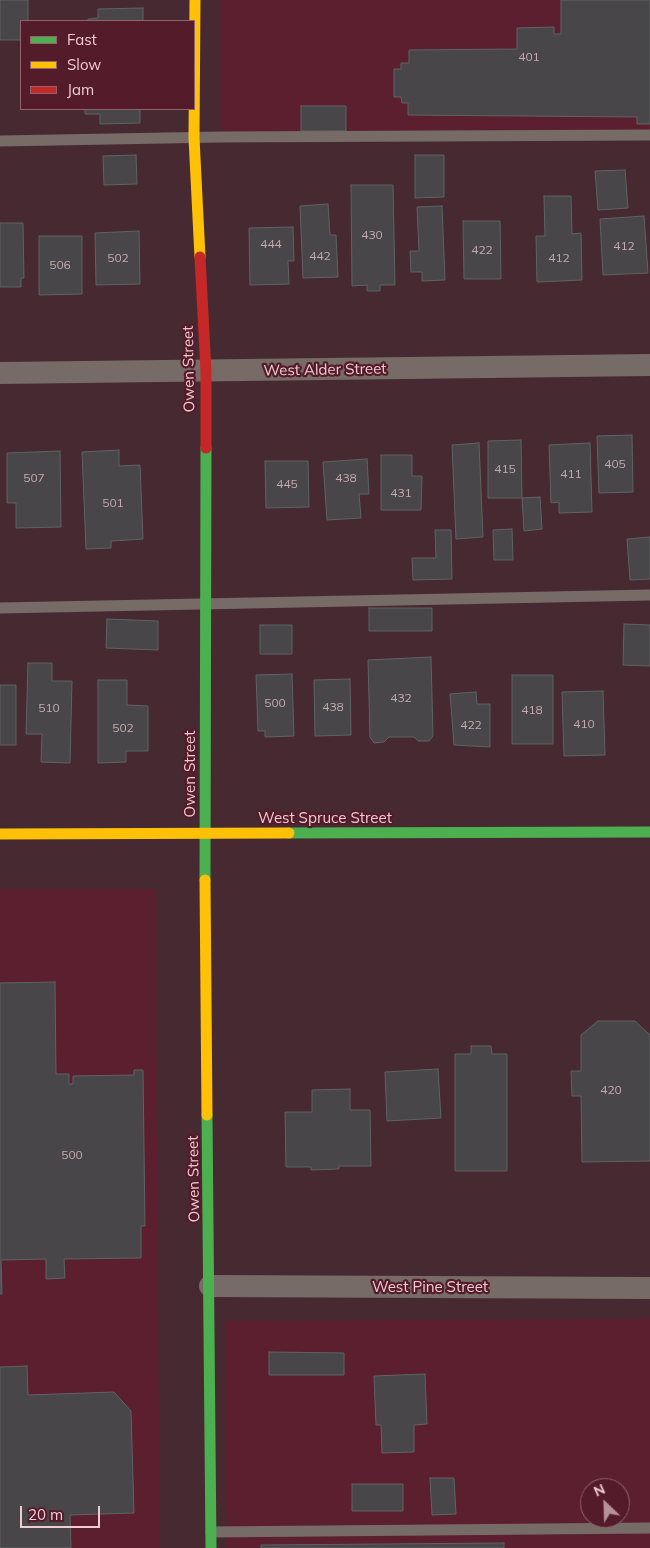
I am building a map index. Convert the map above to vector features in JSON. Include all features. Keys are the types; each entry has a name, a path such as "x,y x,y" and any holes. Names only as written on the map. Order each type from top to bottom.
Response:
{"street":[{"name":"Owen Street","path":"195,0 195,20"},
{"name":"Owen Street","path":"194,110 206,372 205,833 211,1548"},
{"name":"West Alder Street","path":"0,373 206,372 650,365"},
{"name":"West Spruce Street","path":"0,834 650,832"},
{"name":"West Pine Street","path":"210,1286 650,1288"}],"lane":[{"path":"0,141 650,135"},
{"path":"0,608 650,596"},
{"path":"211,1532 650,1528"}],"shaded area":[{"path":"219,0 650,0 650,135 221,137"},
{"path":"0,889 155,889 160,1548 0,1548"},
{"path":"650,1317 650,1548 227,1548 225,1321 638,1319"}],"building":[{"path":"0,0 28,0 28,20 20,20 20,40 0,40"},
{"path":"561,0 650,0 650,124 637,124 637,117 408,115 408,103 402,103 401,97 394,97 394,69 401,69 401,63 409,63 409,50 517,49 517,28 554,27 554,34 561,34"},
{"path":"143,8 143,20 88,20 98,18 98,9"},
{"path":"301,106 346,106 346,131 301,131"},
{"path":"85,110 140,110 140,123 100,124 100,114 85,114"},
{"path":"136,155 137,184 104,185 103,156"},
{"path":"415,155 444,155 444,197 415,198"},
{"path":"625,170 628,208 598,210 595,171"},
{"path":"351,185 393,185 395,285 380,285 380,291 367,291 367,285 352,286"},
{"path":"544,196 571,196 572,234 581,233 582,280 537,282 536,236 545,236"},
{"path":"328,204 330,235 336,235 338,277 303,278 300,206"},
{"path":"442,206 445,280 422,281 422,272 411,272 410,251 419,251 417,207"},
{"path":"644,216 648,273 603,275 600,219"},
{"path":"463,221 500,221 501,279 464,279"},
{"path":"0,223 23,223 24,278 21,278 21,287 0,287"},
{"path":"293,227 294,261 288,261 289,284 250,285 249,228"},
{"path":"139,231 140,284 96,285 95,233"},
{"path":"39,236 82,236 82,294 39,295"},
{"path":"632,435 633,492 599,493 597,436"},
{"path":"521,440 522,498 488,498 488,441"},
{"path":"479,443 483,537 456,539 452,445"},
{"path":"590,443 592,512 559,513 559,502 551,503 549,445"},
{"path":"119,450 119,466 140,465 143,539 111,541 111,548 86,549 82,452"},
{"path":"60,451 61,527 16,528 16,503 7,503 7,453"},
{"path":"381,455 412,455 412,476 422,476 421,510 381,510"},
{"path":"367,459 369,494 359,494 361,518 327,520 323,462"},
{"path":"265,461 308,461 309,507 266,508"},
{"path":"540,497 542,529 524,531 522,498"},
{"path":"512,529 513,560 494,560 493,530"},
{"path":"435,530 451,530 452,579 413,580 412,558 436,558"},
{"path":"650,537 650,579 630,580 627,539"},
{"path":"369,608 432,608 432,631 369,631"},
{"path":"107,619 158,621 158,650 106,648"},
{"path":"624,624 650,625 650,666 623,665"},
{"path":"260,625 292,625 292,654 260,654"},
{"path":"431,657 433,736 429,741 418,741 414,737 389,737 384,742 374,743 370,737 368,660"},
{"path":"28,663 52,663 52,681 72,681 70,763 41,762 42,734 26,734"},
{"path":"292,674 294,736 265,737 265,731 258,731 256,675"},
{"path":"512,675 553,675 553,744 512,744"},
{"path":"350,679 351,735 315,736 314,680"},
{"path":"98,680 127,680 127,705 148,706 148,751 126,751 126,762 98,763"},
{"path":"0,685 16,685 16,745 0,745"},
{"path":"603,691 605,755 564,756 562,692"},
{"path":"476,692 477,704 490,704 490,747 454,745 450,694"},
{"path":"55,982 56,1074 69,1074 69,1084 73,1084 73,1076 134,1075 134,1070 143,1070 145,1226 141,1226 141,1258 64,1259 65,1278 46,1279 46,1259 1,1260 2,1294 0,1294 0,983"},
{"path":"598,1021 635,1021 650,1035 650,1161 582,1162 581,1096 572,1096 571,1071 581,1071 581,1035"},
{"path":"471,1046 491,1046 492,1054 507,1054 507,1171 455,1171 455,1054 471,1054"},
{"path":"438,1069 441,1118 387,1121 385,1072"},
{"path":"350,1089 350,1110 370,1110 371,1166 339,1166 339,1169 311,1170 311,1167 286,1167 285,1112 312,1112 312,1090"},
{"path":"269,1352 344,1353 344,1375 269,1375"},
{"path":"27,1366 28,1395 114,1392 131,1411 134,1513 70,1515 71,1548 0,1548 0,1367"},
{"path":"425,1374 427,1424 414,1425 414,1452 382,1453 381,1425 376,1425 374,1376"},
{"path":"430,1478 454,1478 456,1514 432,1515"},
{"path":"352,1484 403,1484 403,1511 352,1511"},
{"path":"504,1543 504,1548 261,1548 261,1545"}],"traffic: fast":[{"path":"205,880 206,448"},
{"path":"289,833 650,832"},
{"path":"207,1115 211,1548"}],"traffic: slow":[{"path":"195,0 195,20"},
{"path":"194,110 200,257"},
{"path":"0,834 289,833"},
{"path":"205,880 207,1115"}],"traffic: jam":[{"path":"200,257 206,372 206,448"}]}
